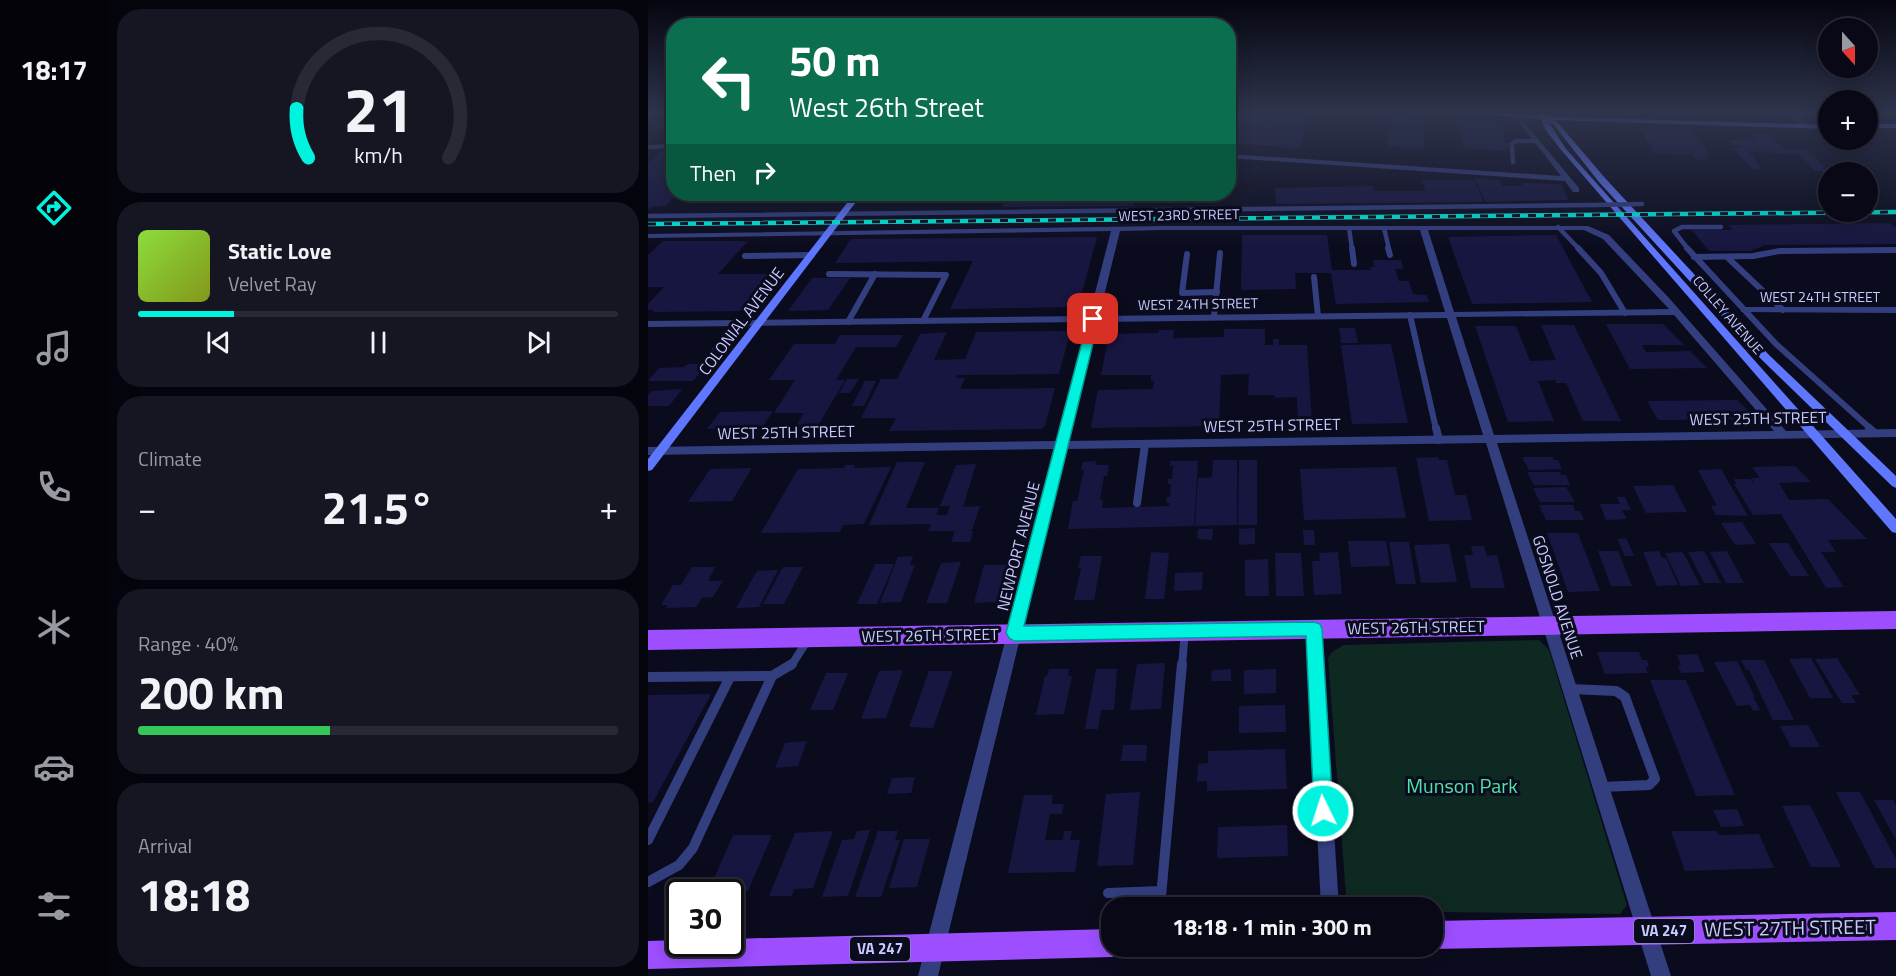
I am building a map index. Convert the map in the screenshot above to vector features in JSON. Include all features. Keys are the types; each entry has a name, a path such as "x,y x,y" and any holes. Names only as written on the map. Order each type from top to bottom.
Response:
{"main road":[{"name":"COLLEY AVENUE","path":"1571,158 1896,528"},
{"name":"COLLEY AVENUE","path":"1584,158 1765,357 1896,483"},
{"name":"COLONIAL AVENUE","path":"648,467 853,201"},
{"name":"WEST 26TH STREET","path":"648,640 1896,620"},
{"name":"WEST 27TH STREET","path":"1443,936 1896,926"},
{"name":"VA 247","path":"648,955 1101,943"}],"street":[{"path":"1251,158 1568,179"},
{"path":"1550,158 1576,190"},
{"name":"GOSNOLD AVENUE","path":"1423,228 1453,315 1661,976"},
{"name":"WEST 23RD STREET","path":"648,236 1116,229 1585,228 1600,233 1676,312 1783,434"},
{"name":"NEWPORT AVENUE","path":"928,976 1116,229"},
{"name":"WEST 24TH STREET","path":"1744,310 1896,310"},
{"name":"WEST 24TH STREET","path":"648,324 1676,312"},
{"name":"WEST 25TH STREET","path":"648,451 1896,433"},
{"path":"1314,629 1329,897"}],"lane":[{"path":"1513,158 1513,162"},
{"path":"648,216 1642,204"},
{"path":"1722,227 1677,228 1675,235 1744,310 1824,388 1875,433"},
{"path":"1349,228 1354,264"},
{"path":"1384,228 1390,255"},
{"path":"1558,228 1601,273 1625,313"},
{"path":"1694,257 1753,256 1780,251 1896,250"},
{"path":"1214,317 1220,253"},
{"path":"1187,254 1182,293 1217,292"},
{"path":"745,256 812,255"},
{"path":"1727,257 1783,310"},
{"path":"829,274 946,275 923,321"},
{"path":"848,322 875,274"},
{"path":"1314,277 1318,316"},
{"path":"1410,315 1439,440"},
{"path":"1137,503 1145,444"},
{"path":"1161,897 1185,631"},
{"path":"648,677 772,675 791,666 809,637"},
{"path":"648,882 679,865 693,848 772,675"},
{"path":"648,840 730,677"},
{"path":"1570,689 1616,691 1625,697 1655,779 1649,785 1601,787"},
{"path":"1108,893 1161,891"}],"green space":[{"name":"Munson Park","path":"1539,640 1549,650 1627,905 1620,914 1443,912 1443,897 1347,897 1328,658 1332,652 1344,645"}],"building":[{"path":"654,158 666,158 666,201 670,201 666,206 651,207 648,210 648,164"},
{"path":"1707,158 1709,160 1695,159"},
{"path":"1742,158 1753,158 1762,170 1752,169"},
{"path":"1802,158 1815,158 1819,162 1818,171"},
{"path":"1474,178 1499,180 1503,186 1523,186 1521,183 1558,184 1562,186 1568,200 1486,202"},
{"path":"1422,180 1474,180 1484,202 1276,204 1275,188 1373,186 1374,191 1426,191"},
{"path":"1005,201 1134,201 1133,206 1002,207"},
{"path":"1889,223 1896,227 1896,244 1765,245 1751,251 1709,251 1692,230 1733,230 1728,225"},
{"path":"1242,235 1327,235 1332,270 1371,270 1370,267 1374,267 1373,260 1401,260 1403,269 1395,269 1399,281 1409,281 1413,294 1427,295 1429,302 1336,304 1331,273 1295,273 1296,289 1241,290"},
{"path":"1556,235 1592,302 1472,304 1448,237"},
{"path":"1097,237 1078,307 950,309 973,261 835,263 851,239"},
{"path":"663,241 748,241 718,274 778,274 749,311 652,312 654,310 648,310 648,304 664,287 648,287 648,255"},
{"path":"812,278 850,278 828,310 788,311"},
{"path":"1606,324 1663,324 1684,345 1642,345 1646,352 1690,351 1707,368 1630,369"},
{"path":"1541,325 1574,325 1621,421 1583,421 1566,383 1556,383 1556,380 1538,381 1554,421 1508,422 1475,326 1516,326 1530,361 1556,360"},
{"path":"1339,328 1355,328 1358,343 1341,343"},
{"path":"1224,329 1265,329 1265,345 1273,345 1273,339 1279,339 1279,345 1307,345 1312,424 1298,424 1297,397 1275,398 1275,395 1248,395 1249,374 1221,375 1219,426 1093,428 1091,426 1098,390 1153,389 1154,381 1151,381 1151,375 1101,375 1109,334 1158,333 1159,330 1174,330 1173,338 1224,337"},
{"path":"1068,331 1070,333 1059,374 958,375 956,378 965,378 960,389 1055,388 1045,426 1041,429 889,431 896,418 861,418 881,379 897,379 920,334 947,332 934,360 965,359 976,332"},
{"path":"721,335 727,335 714,354 708,354"},
{"path":"840,335 903,335 896,347 856,347 836,380 845,380 814,432 792,432 804,413 774,413 795,380 769,380 794,344 835,344"},
{"path":"1391,344 1408,423 1352,424 1341,345"},
{"path":"688,364 707,364 693,381 648,381 659,368 684,367"},
{"path":"847,379 859,379 850,393 839,393"},
{"path":"865,381 876,381 864,406 852,406"},
{"path":"682,389 669,406 648,406 648,395 652,391"},
{"path":"1737,400 1757,419 1658,420 1647,401"},
{"path":"773,411 762,428 707,429 720,412"},
{"path":"1438,457 1439,460 1447,460 1455,495 1466,495 1472,520 1429,521 1416,458"},
{"path":"1522,457 1553,457 1554,460 1558,460 1562,469 1529,470"},
{"path":"1213,460 1237,460 1237,525 1195,526 1198,478 1212,477"},
{"path":"1239,460 1257,460 1257,525 1238,525"},
{"path":"1096,461 1095,465 1109,465 1107,476 1104,476 1100,500 1103,500 1102,508 1169,506 1169,503 1166,503 1167,497 1170,497 1171,484 1168,484 1168,479 1172,479 1173,466 1170,466 1170,461 1198,461 1194,526 1068,529 1073,501 1077,501 1084,470 1081,470 1083,462"},
{"path":"897,462 925,462 906,508 939,508 936,515 947,515 950,506 940,506 956,465 976,464 963,507 980,506 972,530 966,530 973,531 970,542 951,542 955,531 928,531 931,524 869,525"},
{"path":"845,465 855,465 854,468 891,467 864,524 843,525 840,532 761,533 798,469 844,468"},
{"path":"1795,466 1811,482 1779,483 1789,500 1828,499 1867,539 1828,540 1836,552 1821,552 1844,587 1826,588 1781,514 1753,515 1734,484 1736,484 1734,479 1750,479 1755,484 1751,478 1760,478 1752,467"},
{"path":"1396,467 1406,518 1304,520 1300,469"},
{"path":"752,468 732,501 688,502 710,469"},
{"path":"1721,469 1748,516 1716,515 1711,506 1717,506 1698,470"},
{"path":"1527,472 1560,472 1561,475 1566,475 1570,485 1534,485"},
{"path":"1673,485 1687,512 1646,513 1633,486"},
{"path":"1566,487 1575,502 1540,502 1533,488"},
{"path":"1617,497 1625,497 1631,510 1622,510 1627,519 1606,520 1600,504 1620,504"},
{"path":"1539,505 1573,505 1575,511 1580,511 1584,520 1546,520"},
{"path":"1742,522 1756,544 1735,545 1721,523"},
{"path":"1255,528 1255,544 1239,545 1239,529"},
{"path":"1198,529 1213,529 1212,540 1197,539"},
{"path":"1303,530 1314,530 1315,545 1304,545"},
{"path":"1547,533 1578,533 1600,591 1568,592"},
{"path":"1626,538 1634,556 1625,556 1617,539"},
{"path":"1348,541 1386,541 1390,566 1351,567"},
{"path":"1389,542 1409,542 1416,584 1396,584"},
{"path":"1769,543 1788,543 1809,576 1790,576"},
{"path":"1449,544 1457,582 1421,583 1414,545"},
{"path":"1471,546 1484,546 1487,556 1497,555 1505,588 1471,588 1464,555 1473,555"},
{"path":"1598,551 1618,551 1632,586 1611,586"},
{"path":"1659,551 1662,558 1666,558 1678,585 1657,586 1643,552"},
{"path":"1704,551 1721,583 1704,583 1688,552"},
{"path":"1727,551 1744,583 1726,583 1710,552"},
{"path":"1151,552 1169,553 1164,599 1145,599"},
{"path":"1338,552 1342,594 1314,595 1312,561 1320,561 1319,553"},
{"path":"1681,552 1700,585 1681,586 1665,553"},
{"path":"1275,553 1301,553 1304,596 1276,596"},
{"path":"913,556 910,565 915,565 901,602 880,603 898,557"},
{"path":"1081,556 1102,556 1094,600 1074,600 1081,568 1078,568"},
{"path":"1268,559 1269,596 1245,596 1245,560"},
{"path":"961,562 947,603 926,603 941,563"},
{"path":"875,564 894,564 877,604 857,604"},
{"path":"984,565 1007,565 997,602 974,603"},
{"path":"692,567 715,567 708,581 723,581 713,597 702,598 696,607 666,608 668,605 661,605 673,585 681,585"},
{"path":"783,567 803,567 784,604 763,604"},
{"path":"778,570 759,607 736,608 757,571"},
{"path":"1203,572 1202,590 1174,591 1175,573"},
{"path":"1597,652 1639,652 1642,660 1647,660 1649,667 1645,667 1648,673 1605,674"},
{"path":"1697,654 1705,672 1681,673 1677,655"},
{"path":"1811,658 1833,698 1810,698 1789,659"},
{"path":"1837,658 1860,695 1851,695 1856,703 1842,703 1815,659"},
{"path":"1741,660 1764,660 1794,720 1773,720 1749,670 1746,670"},
{"path":"1737,661 1760,710 1753,711 1750,705 1737,706 1714,662"},
{"path":"1165,663 1161,709 1130,710 1137,664"},
{"path":"1049,669 1069,669 1068,676 1072,676 1064,714 1036,715 1045,676"},
{"path":"1096,669 1117,669 1114,710 1101,710 1098,729 1085,729"},
{"path":"1231,669 1231,681 1211,681 1212,670"},
{"path":"1276,669 1276,693 1244,694 1244,670"},
{"path":"903,670 886,718 861,719 879,671"},
{"path":"929,671 953,671 933,728 909,727"},
{"path":"826,673 848,673 833,710 810,710"},
{"path":"1650,680 1686,680 1735,795 1696,796"},
{"path":"711,694 653,802 648,803 648,695"},
{"path":"1285,705 1286,732 1239,733 1239,706"},
{"path":"1808,725 1820,747 1791,747 1780,726"},
{"path":"807,741 798,766 775,768 785,743"},
{"path":"1123,745 1147,745 1146,761 1121,761"},
{"path":"1285,749 1287,789 1207,791 1207,781 1197,782 1198,764 1208,763 1208,751"},
{"path":"915,777 911,793 887,794 892,778"},
{"path":"1140,792 1133,865 1097,866 1106,794"},
{"path":"1836,792 1860,792 1896,859 1896,868 1875,868"},
{"path":"1024,795 1053,795 1052,804 1064,804 1062,814 1050,814 1045,840 1063,840 1064,831 1072,831 1070,840 1080,840 1075,872 1008,873"},
{"path":"1874,800 1893,800 1896,805 1896,840"},
{"path":"1810,805 1841,867 1811,867 1782,806"},
{"path":"1737,809 1744,826 1721,827 1713,810"},
{"path":"1287,825 1288,856 1217,858 1218,827"},
{"path":"870,830 848,896 822,897 842,840 854,839 857,831"},
{"path":"833,831 813,888 794,889 792,896 769,896 795,833"},
{"path":"878,831 898,831 895,840 900,840 881,897 855,897"},
{"path":"1671,831 1717,831 1719,835 1759,834 1774,868 1685,871"},
{"path":"733,835 772,835 748,891 744,891 744,879 714,879"},
{"path":"904,839 930,839 917,887 889,888"}],"railway":[{"path":"648,224 1896,212"}],"route":[{"path":"1093,319 1014,633 1314,629 1323,811"}]}
